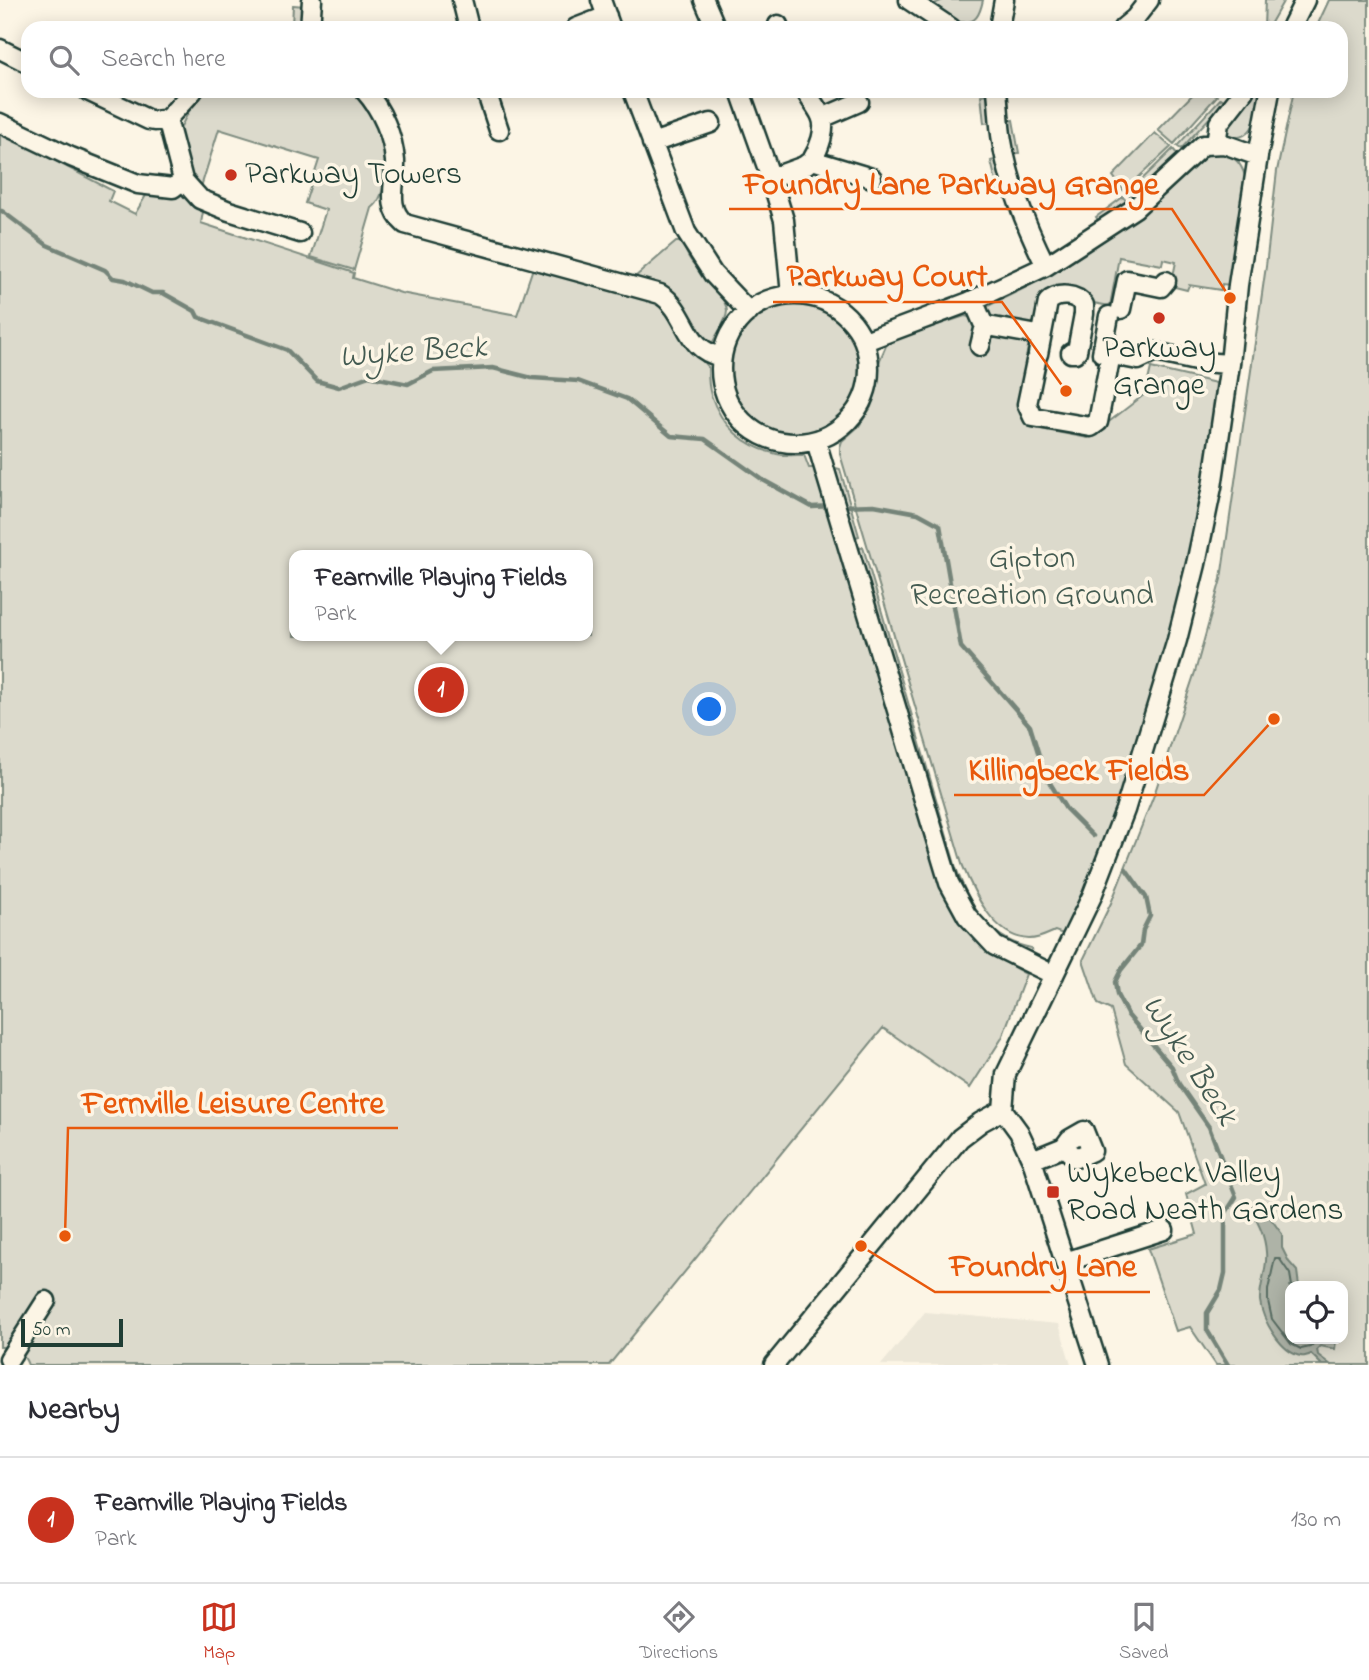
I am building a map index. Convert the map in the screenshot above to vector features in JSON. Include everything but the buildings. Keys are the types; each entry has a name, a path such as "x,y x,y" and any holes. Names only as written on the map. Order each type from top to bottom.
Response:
{"street":[{"path":"310,21 312,0"},
{"path":"462,0 467,21"},
{"path":"704,0 713,21"},
{"path":"909,0 940,21"},
{"path":"1000,21 1004,0"},
{"path":"1132,21 1149,0"},
{"path":"1294,21 1305,0"},
{"path":"0,49 21,59"},
{"path":"103,98 155,121 167,119 186,98"},
{"path":"371,98 388,129 395,160 394,211 405,224 660,294 673,306 695,342 707,354 722,357"},
{"path":"488,98 499,130"},
{"path":"636,98 687,232 713,274 749,312"},
{"path":"742,98 784,220 791,295"},
{"path":"771,178 804,166 819,149 822,118 810,98"},
{"path":"998,98 1001,139 1009,174 1028,230 1046,266"},
{"path":"1216,144 1219,123 1239,98"},
{"path":"1098,1365 1032,1160 1019,1132 1003,1110 1006,1074 1092,896 1125,810 1177,640 1212,487 1230,364 1238,285 1269,98"},
{"path":"822,118 859,102"},
{"path":"167,119 178,184"},
{"path":"0,123 71,157 138,184 178,184 200,199 229,211 300,233"},
{"path":"652,143 711,123"},
{"path":"865,341 973,300 1046,266 1135,208 1203,145 1232,145 1258,156"},
{"path":"812,160 872,178"},
{"path":"1166,281 1161,286 1127,280 1102,353 1138,360 1155,352 1200,362 1230,364"},
{"path":"791,295 814,297 835,306 855,325 865,341 870,366 867,390 856,413 838,430 816,441 793,444 771,440 751,429 735,412 725,391 722,357 734,328 749,312 769,299 791,295"},
{"path":"1071,353 1077,351 1085,308 1081,300 1059,295 1048,302 1027,404 1032,417 1091,427 1098,422 1111,354"},
{"path":"973,300 985,325 1038,335 1042,333"},
{"path":"980,346 985,325"},
{"path":"816,441 949,883 967,916 995,946 1054,975"},
{"path":"774,1365 960,1138 1003,1110"},
{"path":"1032,1160 1064,1147"},
{"path":"1065,1262 1164,1230"},
{"path":"8,1360 46,1301"}],"shaded area":[{"path":"925,1312 1059,1324 1071,1365 881,1365"}],"green space":[{"path":"943,0 983,0 980,10 972,21 958,21 934,4"},
{"path":"1265,0 1284,0 1272,21 1264,21"},
{"path":"1329,0 1369,0 1369,1365 1216,1365 1190,1327 1176,1331 1148,1249 1197,1234 1186,1194 1205,1184 1179,1112 1126,1064 1111,1010 1098,1004 1083,960 1111,903 1154,795 1195,672 1221,579 1277,171 1292,98 1348,98 1348,21 1319,21"},
{"path":"293,5 305,6 303,21 292,21"},
{"path":"200,98 359,98 374,119 382,138 385,176 381,195 372,208 354,270 311,257 326,210 305,203 319,160 219,129 201,187 189,175 178,132 189,111"},
{"path":"981,98 988,98 991,122 984,123"},
{"path":"1189,98 1215,98 1174,144 1158,130"},
{"path":"1221,98 1225,101 1181,149 1177,146"},
{"path":"1250,98 1261,98 1254,125 1243,136 1226,135 1225,128"},
{"path":"1013,120 1019,153 1012,154 1007,121"},
{"path":"0,132 113,191 109,201 135,214 148,192 178,192 184,194 203,212 201,223 354,273 353,278 401,293 517,315 533,268 664,304 689,345 708,367 709,385 715,406 736,434 765,451 780,455 804,455 809,468 817,468 959,919 989,951 1026,974 1002,1038 970,1088 883,1028 609,1365 28,1365 24,1357 9,1348 0,1347"},
{"path":"1155,133 1171,147 1124,191 1113,176"},
{"path":"1173,149 1178,155 1132,199 1127,194"},
{"path":"1222,152 1237,161 1245,176 1230,285 1222,284 1221,290 1189,285 1187,290 1171,286 1176,262 1163,259 1162,265 1119,257 1110,306 1088,302 1083,294 1050,289 1041,295 1032,325 991,321 985,311 988,306 1070,263 1115,232 1205,153"},
{"path":"998,159 1006,193 999,194 991,161"},
{"path":"1123,197 1127,202 1100,223 1096,217"},
{"path":"676,242 682,242 690,260 726,306 725,319 713,342 707,343 635,277"},
{"path":"795,305 820,310 841,324 855,345 860,370 855,395 841,416 820,430 795,435 770,430 749,416 735,395 730,370 735,345 749,324 770,310"},
{"name":"Gipton Recreation Ground","path":"965,316 973,318 978,324 974,343 971,343 970,348 984,351 989,331 1029,341 1018,406 1030,427 1088,438 1145,394 1151,368 1216,383 1200,501 1163,657 1121,797 1066,935 1055,931 1029,939 1005,931 986,911 972,887 962,864 840,454 842,441 859,426 871,407 878,385 879,362 888,341"},
{"path":"832,467 840,469 859,536 853,538"},
{"path":"863,547 961,882 975,908 992,929 1016,944 1031,948 1032,955 1003,944 979,921 958,887 856,549"}],"water":[{"path":"1258,1201 1282,1234 1282,1248 1297,1271 1298,1281 1285,1281 1285,1344 1336,1344 1335,1349 1320,1346 1317,1349 1318,1355 1331,1365 1322,1365 1311,1354 1302,1356 1286,1349 1264,1317 1260,1295 1266,1265 1265,1245 1249,1206"}],"waterway":[{"name":"Wyke Beck","path":"0,211 47,245 105,270 113,278 125,280 152,293 163,293 195,311 198,317 287,350 317,381 339,387 369,376 408,384 433,371 493,368 532,378 578,381 627,399 671,436 705,439 763,480 812,507 832,506"},
{"name":"Wyke Beck","path":"841,506 874,505 918,513 940,525 961,647 1030,726 1045,775 1066,809 1093,836"},
{"name":"Wyke Beck","path":"1126,869 1146,897 1150,916 1143,930 1141,945 1115,982 1117,995 1127,1014 1172,1067 1179,1084 1209,1127 1236,1197 1225,1214 1225,1273 1221,1290 1207,1313 1207,1330 1228,1365"}],"place":[{"name":"Parkway Towers","path":"231,175"},
{"name":"Foundry Lane Parkway Grange","path":"1230,298"},
{"name":"Parkway Grange","path":"1159,318"},
{"name":"Parkway Court","path":"1066,391"},
{"name":"Fearnville Playing Fields","path":"441,690"},
{"name":"Killingbeck Fields","path":"1274,719"},
{"name":"Wykebeck Valley Road Neath Gardens","path":"1053,1192"},
{"name":"Fernville Leisure Centre","path":"65,1236"},
{"name":"Foundry Lane","path":"861,1246"}]}
